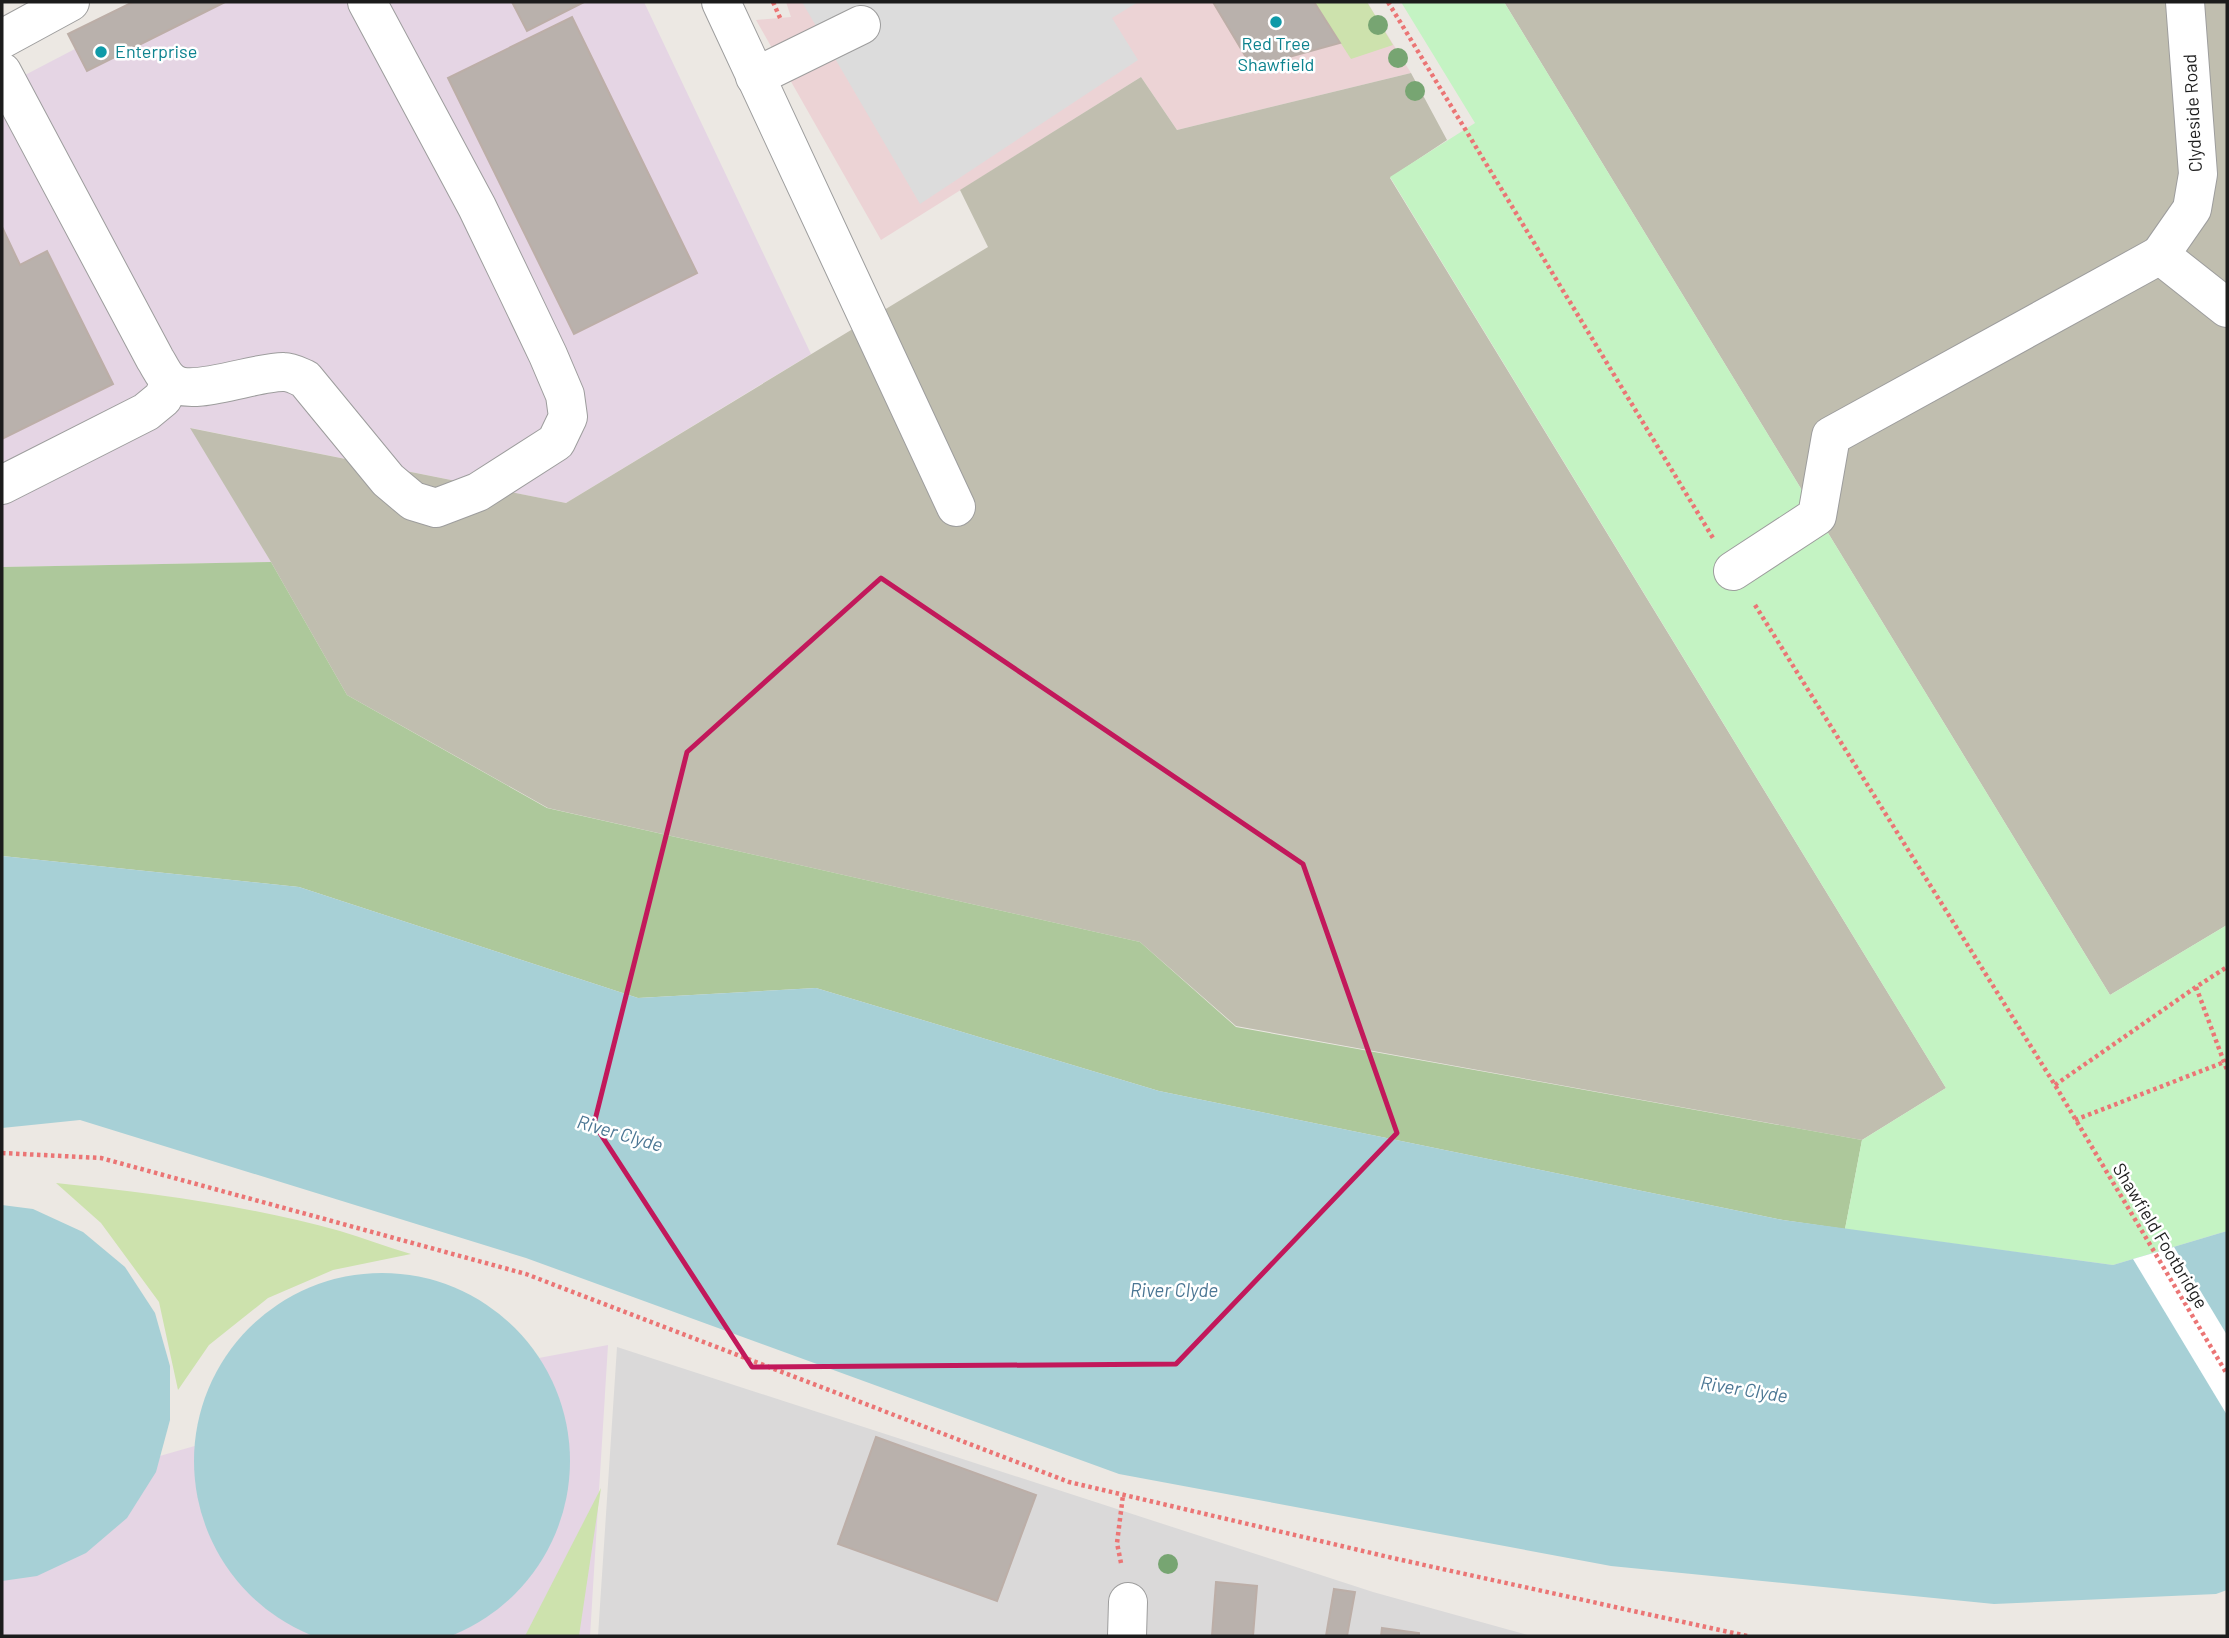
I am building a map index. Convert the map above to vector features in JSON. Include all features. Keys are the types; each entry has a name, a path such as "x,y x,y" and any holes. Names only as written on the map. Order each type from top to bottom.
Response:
{"street":[{"path":"2,39 70,2"},
{"path":"2,72 155,359 170,382 185,387 228,382 260,373 287,372 305,379 388,480 413,501 436,508 478,492 556,442 568,417 565,395 477,207 367,2"},
{"path":"721,2 956,507"},
{"name":"Clydeside Road","path":"2160,255 2192,209 2198,174 2185,2"},
{"path":"755,77 861,25"},
{"path":"1733,571 1817,516 1831,436 2160,255 2227,308"},
{"path":"2,485 146,412 163,398 170,382"}],"path":[{"path":"2054,1085 2227,967"},
{"path":"2196,987 2227,1070"},
{"name":"Shawfield Footbridge","path":"2226,1062 2075,1120 2227,1374"},
{"path":"2,1153 102,1158 526,1274 1069,1482 1396,1559 1747,1636"},
{"path":"1123,1495 1117,1543 1127,1619"}],"highlighted area":[{"path":"881,578 1303,864 1397,1133 1176,1364 752,1367 594,1124 687,752"}],"shaded area":[{"path":"165,2 644,2 811,354 566,503 191,428 271,562 2,567 2,87"},
{"path":"786,2 1367,2 1411,73 1177,130 1141,77 881,240 756,20 791,17"},
{"path":"802,2 1138,2 1112,18 1138,60 920,204"},
{"path":"1504,2 2227,2 2227,925 2110,995"},
{"path":"1411,73 1447,140 1390,178 1946,1088 1862,1140 1236,1026 1140,942 548,808 347,695 190,428 566,503 988,247 960,190 1141,77 1177,130"},
{"path":"608,1345 590,1636 2,1636 2,1501 433,1378"},
{"path":"617,1347 1373,1592 1531,1636 598,1636"}],"green space":[{"path":"1314,2 1367,2 1393,45 1351,59"},
{"path":"1401,2 1504,2 2110,995 2227,925 2227,1231 2113,1265 1845,1229 1862,1140 1946,1088 1390,177 1475,123"},
{"path":"271,562 347,695 547,808 1140,942 1236,1027 1862,1140 1845,1229 1783,1220 1159,1091 816,988 638,998 299,887 2,856 2,567"},
{"path":"56,1183 163,1196 270,1214 340,1231 411,1254 333,1270 268,1298 209,1345 178,1390 159,1302 101,1223"},
{"path":"601,1488 579,1636 525,1636"}],"water":[{"name":"River Clyde","path":"2,856 299,887 638,998 816,988 1159,1091 1783,1220 2113,1265 2227,1231 2227,1590 2216,1594 1994,1604 1611,1566 1119,1474 526,1258 80,1120 2,1128"},
{"path":"2,1205 33,1209 83,1232 125,1267 155,1313 170,1366 170,1420 156,1472 127,1518 86,1553 37,1576 2,1581"},
{"path":"382,1273 419,1277 454,1287 486,1305 515,1328 538,1357 556,1389 566,1424 570,1461 566,1498 556,1533 538,1565 515,1594 486,1617 454,1635 419,1645 382,1649 345,1645 310,1635 278,1617 249,1594 226,1565 208,1533 198,1498 194,1461 198,1424 208,1389 226,1357 249,1328 278,1305 310,1287 345,1277"}],"pier":[{"path":"2174,1247 2227,1335 2227,1415 2133,1259"}],"building":[{"name":"Enterprise","path":"133,2 225,2 87,71 68,34"},
{"path":"512,2 584,2 527,31"},
{"name":"Red Tree Shawfield","path":"1213,2 1314,2 1340,43 1252,67"},
{"path":"572,17 697,273 574,334 448,78"},
{"path":"2,227 20,265 47,251 113,384 2,439"},
{"path":"876,1437 1036,1495 997,1601 838,1544"},
{"path":"1216,1582 1257,1586 1253,1636 1212,1636"},
{"path":"1334,1589 1355,1592 1347,1636 1326,1636"},
{"path":"1382,1628 1419,1633 1419,1636 1381,1636"}],"place":[{"name":"Red Tree Shawfield","path":"1276,22"},
{"name":"Enterprise","path":"101,52"}]}
